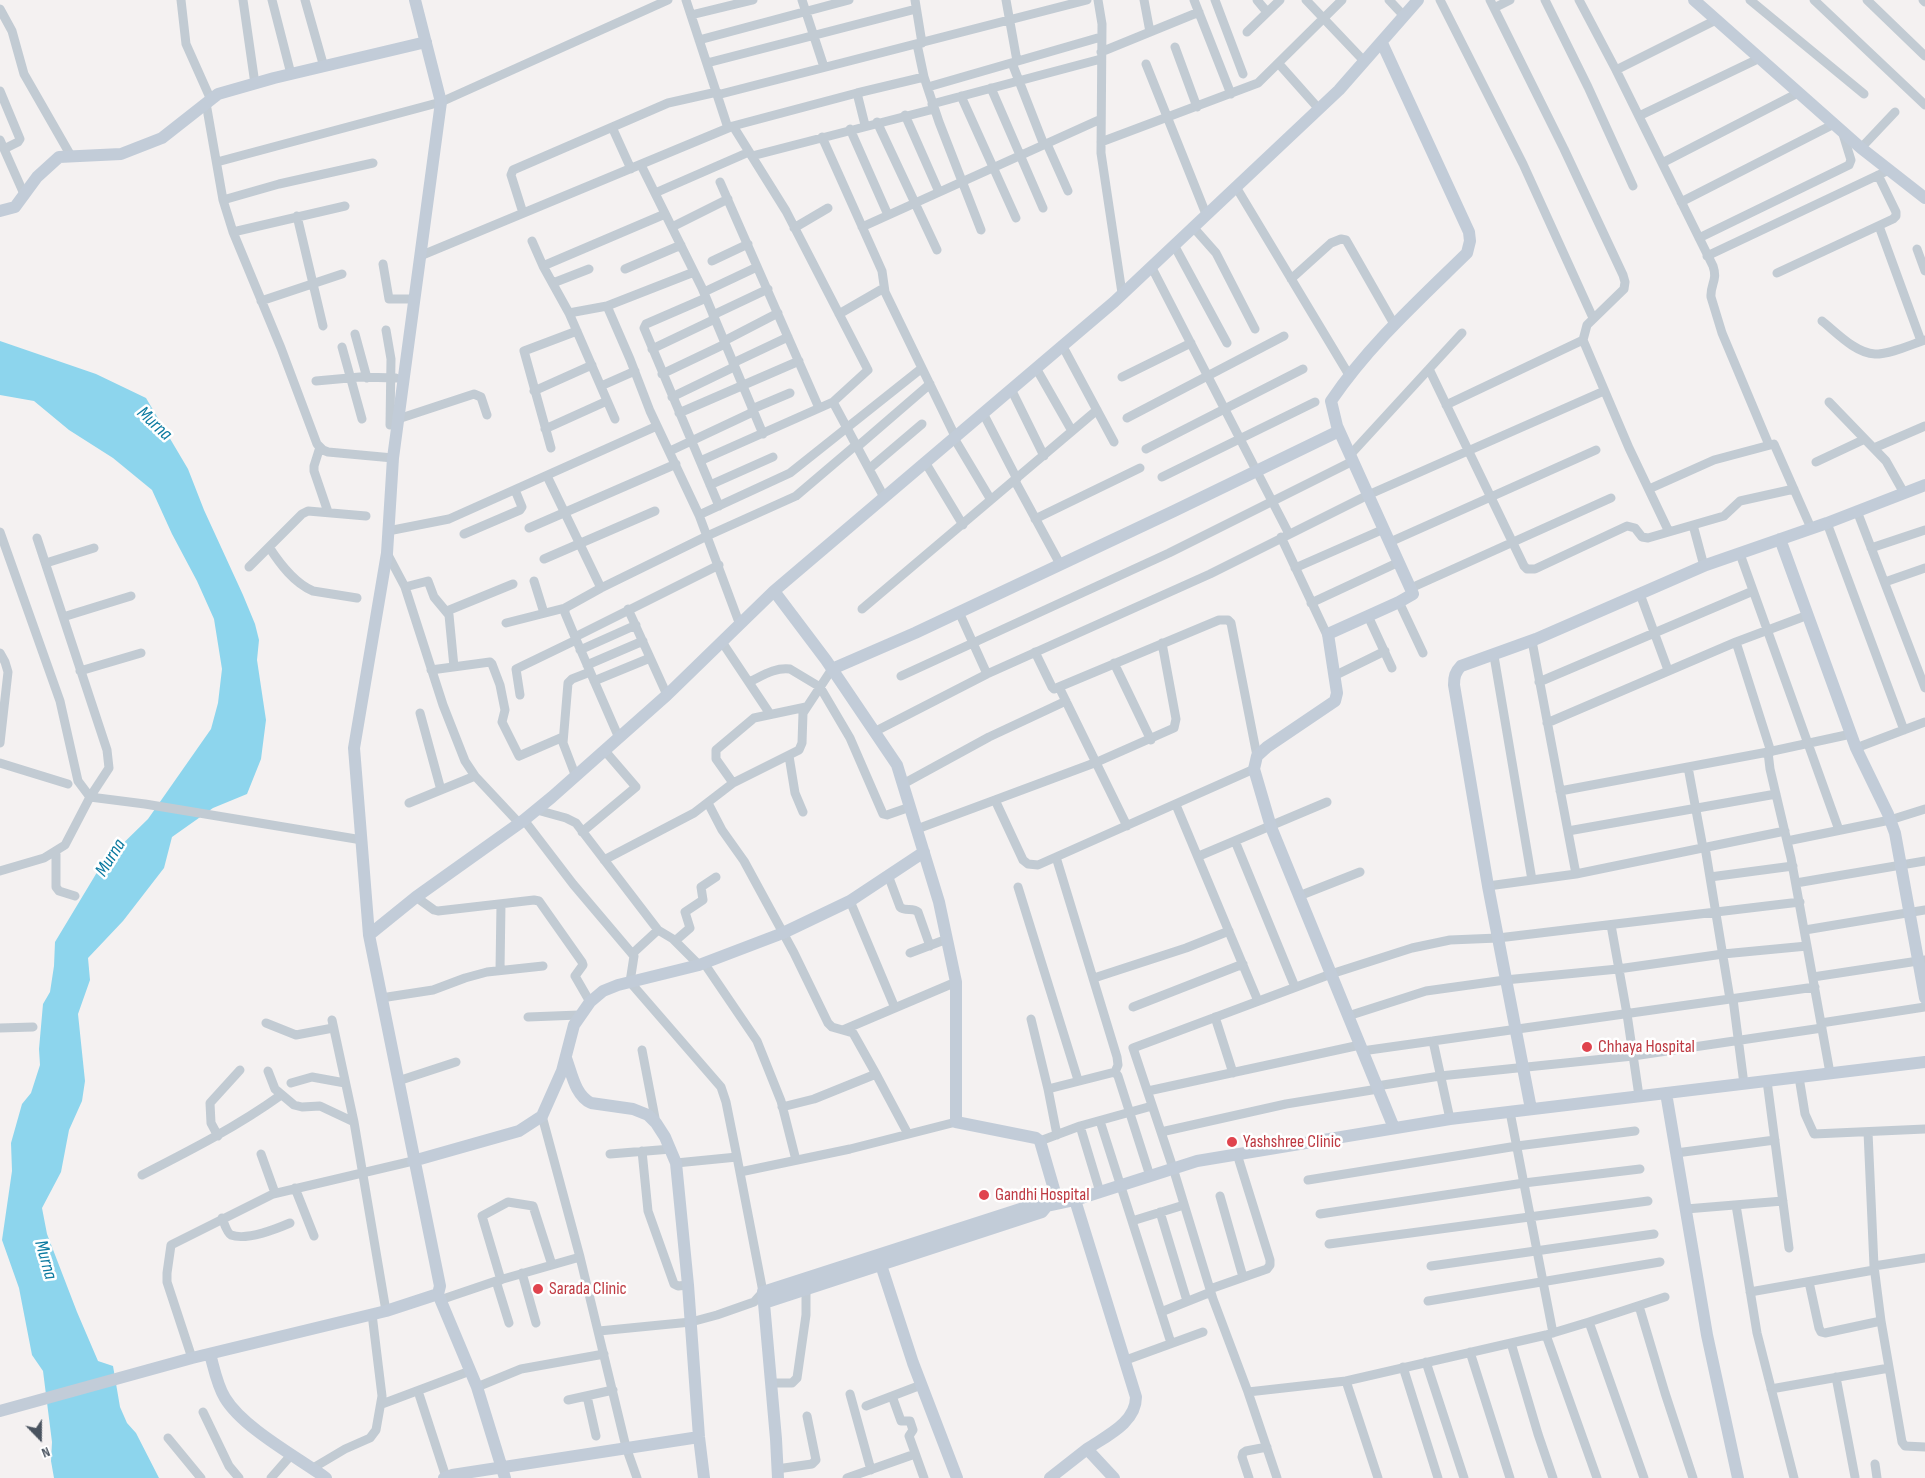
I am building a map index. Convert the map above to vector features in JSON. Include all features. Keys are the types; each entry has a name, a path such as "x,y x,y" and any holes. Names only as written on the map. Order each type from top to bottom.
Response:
{"street":[{"path":"181,0 186,44 209,102 223,200 233,232 320,447 328,452 393,458"},
{"path":"243,0 255,84"},
{"path":"272,0 291,74"},
{"path":"305,0 324,67"},
{"path":"415,0 441,102 414,299 398,378 387,553 354,748 369,935 440,1286 439,1297 477,1387 503,1473"},
{"path":"217,162 441,102 668,0"},
{"path":"686,0 717,93 731,127 750,154 794,228 868,370 833,402 700,461"},
{"path":"691,15 753,0"},
{"path":"802,0 824,67"},
{"path":"699,40 850,0"},
{"path":"1006,0 1018,80 1068,191"},
{"path":"524,213 511,175 512,171 668,103 824,67 1087,0"},
{"path":"1098,0 1102,37 1101,153 1122,294"},
{"path":"1144,0 1150,32"},
{"path":"1194,0 1231,94"},
{"path":"1215,0 1243,74"},
{"path":"1257,0 1268,12"},
{"path":"1247,32 1280,0"},
{"path":"1306,0 1364,61"},
{"path":"1101,142 1258,83 1342,0"},
{"path":"1389,0 1404,16"},
{"path":"369,935 416,897 537,810 667,694 774,591 1122,294 1339,90 1418,0"},
{"path":"1440,0 1523,164 1593,318"},
{"path":"1510,0 1492,4 1564,149 1623,275 1624,289 1587,325 1583,340 1669,532"},
{"path":"1545,0 1588,87 1633,186"},
{"path":"1579,0 1639,116 1715,273 1716,279 1711,290 1711,297 1722,333 1769,445"},
{"path":"1694,0 1861,148 1884,173 1925,198"},
{"path":"1750,0 1864,94"},
{"path":"1814,0 1925,105"},
{"path":"1867,0 1925,56"},
{"path":"707,63 815,35 916,4 924,77 933,106 981,230"},
{"path":"0,9 12,31 24,74 71,156"},
{"path":"655,193 750,154 905,115 961,96 1101,56 1150,32 1198,12"},
{"path":"1616,70 1716,20"},
{"path":"928,87 1102,37"},
{"path":"3,213 15,206 37,176 59,157 121,154 157,141 218,94 291,74 426,42"},
{"path":"1327,635 1412,595 1411,588 1339,431 1333,416 1331,401 1348,375 1394,324 1467,253 1470,241 1469,232 1382,43"},
{"path":"1175,47 1197,107"},
{"path":"1639,116 1760,58"},
{"path":"1146,64 1206,214"},
{"path":"1279,64 1319,109"},
{"path":"420,256 731,127 924,77"},
{"path":"991,88 1043,208"},
{"path":"0,91 20,139 4,149"},
{"path":"857,93 865,125"},
{"path":"1662,163 1798,93"},
{"path":"961,96 1016,218"},
{"path":"1861,148 1894,112"},
{"path":"905,115 939,192"},
{"path":"862,226 1101,119"},
{"path":"877,122 938,250"},
{"path":"612,127 631,169"},
{"path":"1681,202 1838,128"},
{"path":"1699,238 1849,165 1851,160 1838,128"},
{"path":"850,129 888,215"},
{"path":"822,137 883,275 884,288 954,437 991,500"},
{"path":"0,140 24,194"},
{"path":"223,200 279,184 373,163"},
{"path":"641,165 705,295 762,434"},
{"path":"1776,273 1893,219 1896,212 1884,173"},
{"path":"1707,256 1884,173"},
{"path":"720,182 819,408"},
{"path":"1236,187 1348,375"},
{"path":"672,227 728,199"},
{"path":"233,232 345,206"},
{"path":"794,228 828,208"},
{"path":"543,266 665,214"},
{"path":"297,216 324,326"},
{"path":"1822,321 1849,342 1871,353 1884,353 1923,340 1879,226"},
{"path":"1193,227 1216,253 1255,329"},
{"path":"1291,279 1331,243 1341,239 1346,240 1394,324"},
{"path":"532,241 577,330 615,419"},
{"path":"712,261 748,244"},
{"path":"625,268 681,245"},
{"path":"1174,245 1227,343"},
{"path":"1917,249 1925,272"},
{"path":"383,264 389,299 414,299"},
{"path":"719,506 662,374 644,326 757,266"},
{"path":"1151,266 1257,470 1272,502 1295,568 1327,635 1337,693 1335,701 1276,739 1257,756"},
{"path":"553,283 590,269"},
{"path":"569,313 607,306 694,272"},
{"path":"262,301 342,274"},
{"path":"839,314 884,288"},
{"path":"652,349 768,290"},
{"path":"607,306 657,426 699,515 740,625"},
{"path":"662,374 778,313"},
{"path":"386,330 391,359 398,378"},
{"path":"551,448 524,351 577,330"},
{"path":"901,676 1169,553 1272,502 1352,458 1462,333"},
{"path":"355,334 366,378"},
{"path":"1127,418 1284,336"},
{"path":"672,397 788,337"},
{"path":"1446,405 1583,340"},
{"path":"1122,377 1191,344"},
{"path":"1062,345 1114,442"},
{"path":"342,346 362,419"},
{"path":"679,413 799,361"},
{"path":"534,391 592,366"},
{"path":"699,515 790,473 848,429 922,368"},
{"path":"1036,368 1072,431"},
{"path":"1146,448 1303,369"},
{"path":"1429,370 1524,566 1531,570 1627,526 1635,528 1645,538 1724,516 1740,501 1794,490"},
{"path":"601,386 635,371"},
{"path":"316,381 351,378 398,378"},
{"path":"506,623 565,608 601,588 707,536 796,496 930,384"},
{"path":"1011,389 1044,456"},
{"path":"874,732 987,674 1210,574 1368,494 1604,390"},
{"path":"670,451 790,393"},
{"path":"394,422 474,394 480,397 487,415"},
{"path":"545,429 607,401"},
{"path":"833,402 884,497"},
{"path":"1162,477 1315,402"},
{"path":"1829,402 1890,467 1904,493"},
{"path":"862,609 1097,410"},
{"path":"983,413 1060,564"},
{"path":"869,469 922,424"},
{"path":"388,531 440,522 657,426"},
{"path":"1874,448 1925,426"},
{"path":"604,860 694,813 733,783 795,753 801,747 802,718 806,706 832,669 959,612 1339,431"},
{"path":"1816,462 1865,439"},
{"path":"1649,489 1714,460 1774,444 1811,528"},
{"path":"320,447 314,471 328,512"},
{"path":"1390,542 1596,450"},
{"path":"710,485 774,457"},
{"path":"925,462 963,525"},
{"path":"529,528 676,464"},
{"path":"1036,519 1140,468"},
{"path":"547,476 601,588"},
{"path":"1531,1109 1514,1030 1488,886 1454,678 1458,669 1461,666 1494,656 1532,641 1704,566 1828,523 1925,485"},
{"path":"464,534 522,508 515,490"},
{"path":"1411,588 1611,498"},
{"path":"249,567 302,514 315,510 366,516"},
{"path":"544,559 655,511"},
{"path":"1857,511 1925,688"},
{"path":"1828,523 1904,730"},
{"path":"1693,525 1704,566"},
{"path":"1295,568 1384,529"},
{"path":"1872,548 1925,530"},
{"path":"0,532 60,700 78,781 90,797 145,804 362,840"},
{"path":"0,871 44,858 65,845 90,797 109,768 109,760 37,538"},
{"path":"1780,539 1856,748 1890,820 1898,844 1910,912 1922,960 1925,998"},
{"path":"269,547 284,568 307,589 313,592 357,598"},
{"path":"46,563 94,548"},
{"path":"387,553 405,587 443,706 465,761 475,776 521,822 632,954 634,958 630,982"},
{"path":"1740,554 1839,830"},
{"path":"1312,603 1399,562"},
{"path":"520,695 516,669 628,609 719,565"},
{"path":"1885,582 1925,568"},
{"path":"405,587 428,580 434,597 448,611 450,615 454,667"},
{"path":"534,581 544,613"},
{"path":"448,611 512,584"},
{"path":"774,591 832,669 897,765 940,902 956,982 956,1122"},
{"path":"1539,682 1753,591"},
{"path":"1640,594 1668,670"},
{"path":"64,617 131,596"},
{"path":"1399,602 1423,654"},
{"path":"565,608 565,613 580,650 619,738"},
{"path":"628,609 667,694"},
{"path":"959,612 987,674"},
{"path":"1547,723 1668,670 1808,615"},
{"path":"1368,616 1392,668"},
{"path":"1036,652 1054,689 1219,620 1228,620 1231,623 1257,756 1254,769 1255,777 1271,827 1394,1128"},
{"path":"580,650 636,625"},
{"path":"576,776 565,749 563,737 569,682 588,668 643,641"},
{"path":"1532,641 1576,874"},
{"path":"722,642 770,714"},
{"path":"1736,642 1770,752 1776,794 1800,902 1830,1073"},
{"path":"917,829 1097,762 1170,732 1176,724 1162,643"},
{"path":"1334,676 1385,651"},
{"path":"0,653 8,672 0,743"},
{"path":"80,671 141,653"},
{"path":"1494,656 1532,880"},
{"path":"594,681 650,658"},
{"path":"431,670 490,662 500,685 505,710 502,722 518,755 521,756 563,737"},
{"path":"1114,663 1151,740"},
{"path":"749,682 777,669 784,668 790,669 820,687 850,738 883,814 887,815 910,807"},
{"path":"1059,687 1127,826"},
{"path":"903,784 989,737 1066,701"},
{"path":"733,783 716,758 716,750 754,718 806,706"},
{"path":"420,713 441,790"},
{"path":"1856,748 1925,722"},
{"path":"1560,791 1770,752 1851,734"},
{"path":"582,832 636,787 605,751"},
{"path":"789,756 795,793 803,812"},
{"path":"0,763 68,784"},
{"path":"1688,767 1732,999 1744,1084"},
{"path":"995,800 1023,860 1033,865 1056,857 1176,805 1254,769"},
{"path":"409,803 475,776"},
{"path":"1568,831 1776,794"},
{"path":"1199,856 1327,802"},
{"path":"708,803 722,830 744,861 828,1023 832,1027 852,1033 908,1134"},
{"path":"1176,805 1199,856 1258,1001"},
{"path":"1488,886 1576,874 1704,848 1839,830 1890,820 1925,809"},
{"path":"537,810 571,820 658,930 675,941 702,964 756,1041 774,1082 796,1160"},
{"path":"1235,842 1295,987"},
{"path":"56,852 56,887 59,891 76,896"},
{"path":"192,1358 168,1282 167,1273 170,1248 175,1242 275,1193 414,1161 519,1131 542,1116 566,1058 574,1025 579,1015 590,1002 610,988 702,964 783,933 850,900 924,852"},
{"path":"1056,857 1117,1057 1118,1064 1115,1072"},
{"path":"1796,883 1925,861"},
{"path":"1710,877 1793,866"},
{"path":"1299,896 1360,872"},
{"path":"888,875 902,909 918,912 930,946"},
{"path":"675,941 690,928 685,912 703,900 701,888 716,877"},
{"path":"1018,886 1078,1080"},
{"path":"416,897 434,910 534,900 541,903 583,964 575,976 590,1002"},
{"path":"850,900 894,1008"},
{"path":"1277,1478 1248,1392 1210,1291 1173,1168 1133,1048 1331,974 1432,943 1468,938 1498,938 1800,902"},
{"path":"500,970 501,904"},
{"path":"1805,930 1925,910"},
{"path":"1611,925 1639,1096"},
{"path":"632,954 658,930"},
{"path":"1094,978 1186,948 1229,931"},
{"path":"910,953 947,939"},
{"path":"1348,1016 1418,993 1505,980 1618,969 1723,954 1808,946"},
{"path":"1813,977 1922,960"},
{"path":"1133,1007 1243,964"},
{"path":"382,998 433,990 466,978 500,970 543,966"},
{"path":"630,982 721,1087 726,1102 740,1172 760,1299 771,1383 777,1473 812,1464 816,1460 807,1416"},
{"path":"843,1030 956,982"},
{"path":"1148,1091 1361,1048 1433,1041 1815,987"},
{"path":"1161,1132 1279,1106 1440,1076 1633,1056 1739,1040 1925,1007"},
{"path":"528,1017 579,1015"},
{"path":"1216,1017 1233,1073"},
{"path":"1031,1018 1048,1089 1056,1135"},
{"path":"266,1023 296,1035 332,1024 354,1122 386,1311"},
{"path":"0,1028 33,1026"},
{"path":"1433,1041 1450,1119"},
{"path":"642,1050 656,1124"},
{"path":"566,1058 578,1091 584,1100 642,1111 656,1124 671,1149 676,1163 704,1478"},
{"path":"398,1081 456,1062"},
{"path":"599,1331 691,1322 717,1316 760,1299 984,1226 1042,1212 1053,1204 1075,1200 1197,1161 1450,1119 1925,1062"},
{"path":"218,1136 211,1123 210,1103 240,1070"},
{"path":"268,1071 273,1085 281,1095 298,1107 320,1106 354,1122"},
{"path":"1048,1089 1115,1072"},
{"path":"1115,1072 1118,1076 1150,1176"},
{"path":"782,1107 814,1099 876,1074"},
{"path":"291,1083 312,1077 346,1083"},
{"path":"1800,1077 1805,1114 1814,1134 1925,1129"},
{"path":"1767,1081 1789,1248"},
{"path":"1666,1093 1707,1335 1738,1478"},
{"path":"142,1175 218,1136 252,1116 281,1095"},
{"path":"1040,1141 1080,1126 1152,1106"},
{"path":"1510,1112 1543,1283 1549,1334 1597,1478"},
{"path":"542,1116 599,1331 626,1447 637,1478"},
{"path":"1100,1121 1171,1343"},
{"path":"740,1172 850,1149 956,1122 1036,1138 1040,1141 1053,1204"},
{"path":"1080,1126 1100,1192"},
{"path":"1308,1180 1517,1146 1635,1131"},
{"path":"1868,1132 1874,1268 1881,1321 1902,1442 1906,1446 1925,1448"},
{"path":"1676,1153 1775,1140"},
{"path":"610,1154 671,1149"},
{"path":"642,1151 647,1202 652,1222 674,1284 678,1286 688,1285"},
{"path":"261,1154 275,1193"},
{"path":"1161,1312 1243,1277 1267,1269 1270,1265 1237,1154"},
{"path":"676,1163 737,1156"},
{"path":"1320,1214 1524,1183 1640,1169"},
{"path":"295,1188 314,1236"},
{"path":"1220,1196 1243,1277"},
{"path":"1050,1478 1128,1420 1136,1406 1136,1397 1126,1360 1075,1200"},
{"path":"1329,1244 1648,1201"},
{"path":"1686,1209 1783,1201"},
{"path":"509,1324 481,1218 483,1214 508,1202 534,1206 552,1265"},
{"path":"1132,1221 1184,1205"},
{"path":"1736,1205 1757,1333 1794,1478"},
{"path":"1160,1212 1187,1301"},
{"path":"222,1218 229,1234 232,1236 256,1235 290,1223"},
{"path":"760,1299 806,1290 881,1265 984,1226"},
{"path":"1431,1266 1654,1234"},
{"path":"0,1411 192,1358 439,1297 580,1257"},
{"path":"1750,1292 1810,1282 1925,1258"},
{"path":"1428,1301 1660,1262"},
{"path":"881,1265 921,1384 957,1478"},
{"path":"522,1274 536,1323"},
{"path":"1810,1282 1821,1332 1825,1333 1881,1321"},
{"path":"771,1383 792,1383 798,1378 806,1316 806,1290"},
{"path":"1248,1392 1346,1381 1549,1334 1665,1297"},
{"path":"1639,1306 1693,1478"},
{"path":"313,1468 373,1435 376,1430 382,1404 372,1314"},
{"path":"1589,1322 1644,1478"},
{"path":"1126,1360 1203,1332"},
{"path":"1510,1343 1553,1478"},
{"path":"1470,1352 1510,1478"},
{"path":"210,1354 223,1395 230,1406 258,1430 326,1478"},
{"path":"477,1387 522,1369 604,1354"},
{"path":"1426,1362 1464,1478"},
{"path":"1403,1367 1438,1478"},
{"path":"1772,1389 1889,1368"},
{"path":"382,1404 470,1371"},
{"path":"1836,1377 1855,1477"},
{"path":"1346,1381 1378,1478"},
{"path":"866,1406 921,1384"},
{"path":"418,1390 445,1478 503,1473 626,1447 699,1437"},
{"path":"568,1400 613,1390"},
{"path":"850,1394 871,1470"},
{"path":"587,1396 596,1436"},
{"path":"892,1396 901,1421 910,1421 913,1429 909,1435 924,1478"},
{"path":"203,1412 229,1466 239,1478"},
{"path":"168,1438 201,1478"},
{"path":"1249,1478 1242,1457 1243,1454 1246,1451 1267,1447"},
{"path":"1087,1449 1114,1478"},
{"path":"271,1478 292,1454"},
{"path":"847,1478 915,1454"},
{"path":"1875,1464 1877,1478"}],"water":[{"name":"Murna","path":"0,341 96,374 146,398 188,469 204,510 243,595 255,624 259,640 257,660 266,720 261,759 247,794 213,808 172,837 164,868 123,921 88,958 90,980 78,1014 85,1081 82,1101 69,1130 61,1172 42,1208 47,1234 98,1361 113,1366 120,1407 127,1423 136,1433 159,1478 54,1478 51,1461 52,1442 43,1371 32,1355 19,1288 2,1240 12,1171 11,1143 22,1104 31,1093 40,1065 39,1049 43,1004 50,992 55,942 102,864 148,819 211,729 218,703 222,669 214,619 152,490 113,458 69,430 34,401 0,395"}],"place":[{"name":"Chhaya Hospital","path":"1587,1047"},
{"name":"Yashshree Clinic","path":"1232,1142"},
{"name":"Gandhi Hospital","path":"984,1195"},
{"name":"Sarada Clinic","path":"538,1289"}]}
